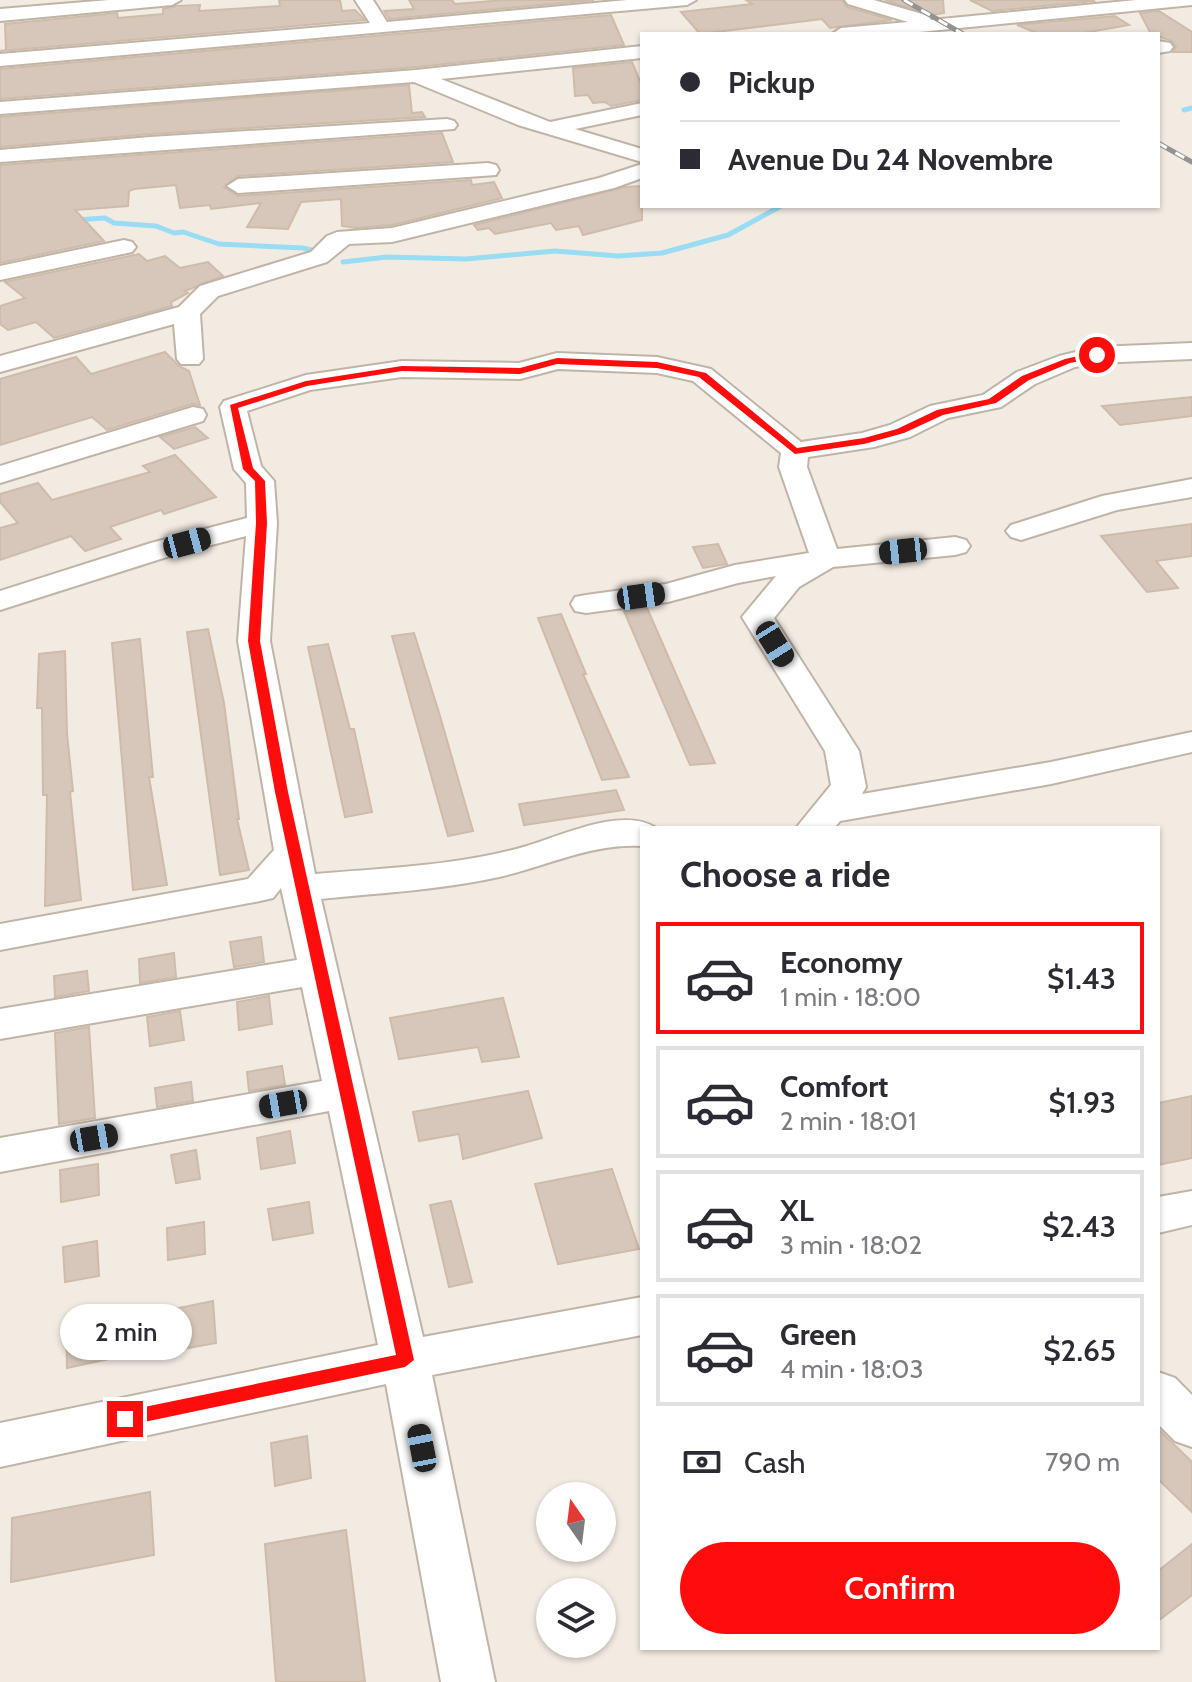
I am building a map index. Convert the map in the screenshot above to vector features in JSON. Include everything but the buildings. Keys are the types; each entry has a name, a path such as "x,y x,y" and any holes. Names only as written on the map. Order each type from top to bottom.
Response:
{"street":[{"path":"0,15 172,0"},
{"path":"364,0 445,117 467,161 501,174 525,202"},
{"path":"0,60 687,0"},
{"path":"854,0 891,9 948,32"},
{"path":"1053,0 1096,30"},
{"path":"858,32 1192,0"},
{"path":"891,9 927,4"},
{"path":"0,108 416,76 640,52"},
{"path":"416,76 549,128 640,156"},
{"path":"549,128 640,109"},
{"path":"0,156 447,125"},
{"path":"561,194 609,148"},
{"path":"238,186 488,170"},
{"path":"0,364 188,312 209,291 319,257 335,241 345,237 392,235 640,172"},
{"path":"0,273 124,247"},
{"path":"188,312 186,326 190,359"},
{"path":"468,1682 405,1360 296,870 254,641 262,523 260,481 248,469 233,407 306,383 432,367 520,371 557,361 677,368 702,375 795,451 864,441 900,431 940,412 992,401 1026,378 1068,361 1097,355 1192,351"},
{"path":"0,475 193,415"},
{"path":"795,451 793,467 826,559"},
{"path":"1021,531 1112,502 1192,488"},
{"path":"0,601 162,549 262,523"},
{"path":"586,604 668,593 735,574 826,559 955,546"},
{"path":"822,820 849,787 842,751 758,617 788,581 826,559"},
{"path":"822,820 1192,742"},
{"path":"0,937 260,889 296,870 436,874 525,859 590,834 640,834"},
{"path":"0,1024 319,970"},
{"path":"0,1155 346,1092"},
{"path":"1160,1215 1192,1208"},
{"path":"0,1445 405,1360 640,1316"},
{"path":"1160,1395 1192,1426"}],"waterway":[{"path":"1184,110 1192,108"},
{"path":"343,262 387,257 466,259 555,251 618,256 662,253 728,235 777,208"},
{"path":"75,220 105,218 114,223 156,226 174,233 183,232 219,244 303,248 320,252"}],"railway":[{"path":"904,0 960,32"},
{"path":"1160,144 1192,162"}],"route":[{"path":"125,1419 405,1360 281,792 254,641 262,523 260,481 248,469 233,407 306,383 402,369 432,367 520,371 557,361 657,365 702,375 795,451 864,441 900,431 940,412 992,401 1026,378 1068,361 1097,355"}]}
